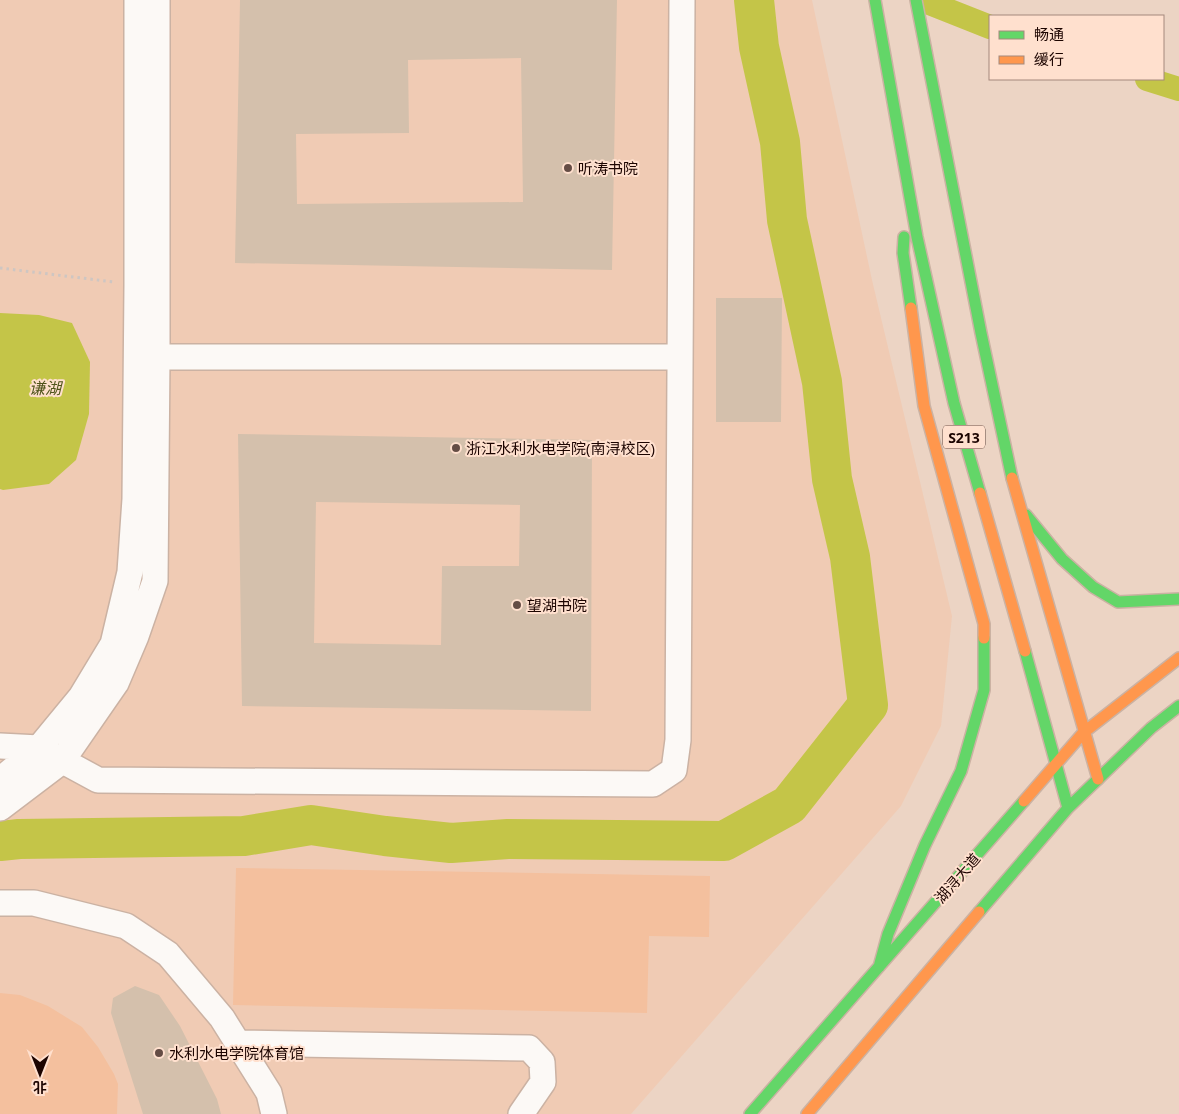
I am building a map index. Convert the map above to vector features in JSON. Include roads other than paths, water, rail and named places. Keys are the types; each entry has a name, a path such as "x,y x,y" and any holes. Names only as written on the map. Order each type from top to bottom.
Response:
{"main road":[{"name":"S213","path":"875,0 917,237 954,404 1068,808"},
{"name":"S213","path":"916,0 983,342 1019,507 1098,779"},
{"path":"879,967 888,934 925,845 961,771 984,690 984,624 924,406 903,253 907,183"},
{"path":"1019,507 1062,559 1093,587 1118,602 1179,599"},
{"name":"湖浔大道","path":"750,1114 1084,733 1179,658"},
{"path":"807,1114 1068,808 1151,728 1179,706"}],"street":[{"path":"3,796 31,755 81,697 113,644 130,572 135,499 137,0"},
{"path":"3,796 62,760 116,683 136,636 155,581 157,0"},
{"path":"0,746 31,755 62,760 98,780 652,784 674,770 678,740 682,0"},
{"path":"157,357 680,357"},
{"path":"0,903 34,903 126,926 168,954 222,1018 269,1093 274,1114"},
{"path":"238,1043 529,1048 542,1062 543,1082 522,1114"}],"water":[{"name":"谦湖","path":"0,313 39,315 72,323 90,362 89,414 76,460 49,484 0,489"}],"waterway":[{"path":"0,841 19,839 244,836 311,825 451,843 508,839 724,841 789,805 868,705 850,557 832,479 822,382 787,220 780,142 759,47 754,0"},
{"path":"922,0 989,27"},
{"path":"1150,80 1179,89"}],"place":[{"name":"听涛书院","path":"568,168"},
{"name":"浙江水利水电学院(南浔校区)","path":"456,448"},
{"name":"望湖书院","path":"517,605"},
{"name":"水利水电学院体育馆","path":"159,1053"}]}
